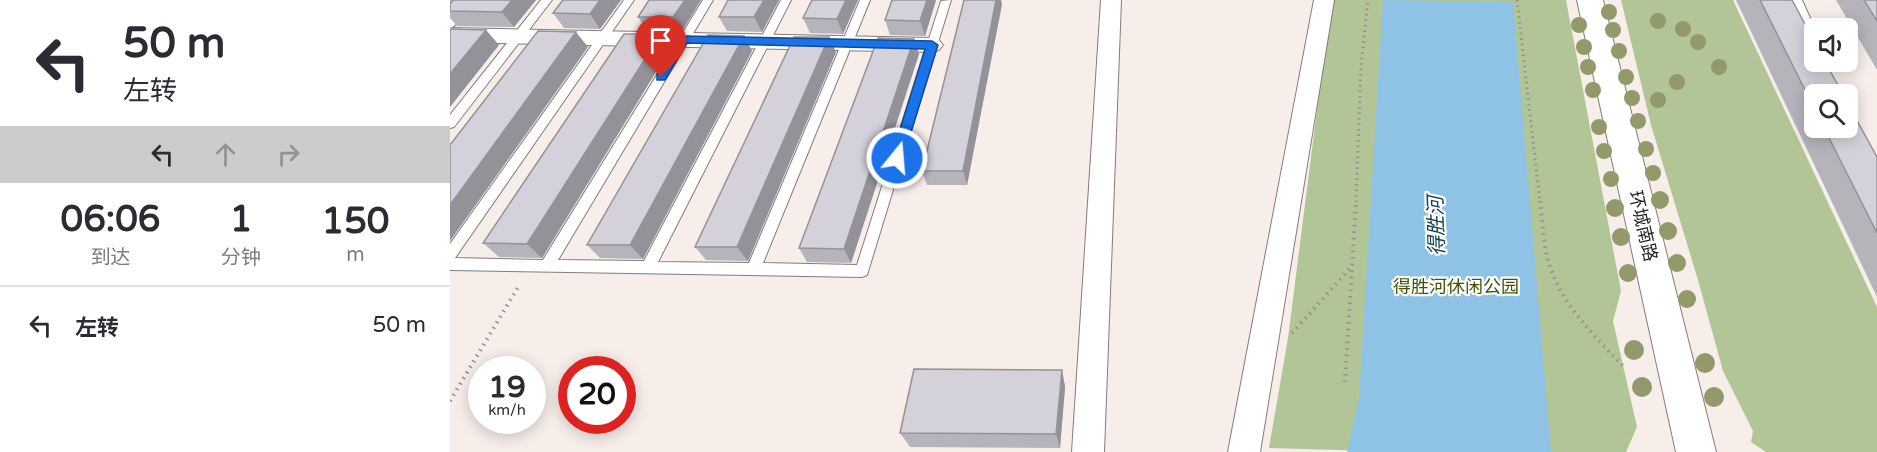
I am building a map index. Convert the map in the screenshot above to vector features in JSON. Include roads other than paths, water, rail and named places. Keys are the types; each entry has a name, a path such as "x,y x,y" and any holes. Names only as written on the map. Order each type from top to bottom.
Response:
{"main road":[{"name":"环城南路","path":"1590,0 1696,452"}],"street":[{"path":"1088,452 1111,0"},
{"path":"1244,452 1324,0"},
{"path":"451,34 932,45"}],"lane":[{"path":"451,34 471,0"},
{"path":"450,124 547,0"},
{"path":"450,255 629,0"},
{"path":"547,266 708,0"},
{"path":"648,267 786,0"},
{"path":"754,269 865,0"},
{"path":"1797,0 1805,18"},
{"path":"450,264 862,271 946,1"},
{"path":"450,106 464,106"}],"water":[{"name":"得胜河","path":"1383,0 1513,2 1551,452 1347,452 1359,398"}],"park label":[{"name":"得胜河休闲公园","path":"1456,287"}]}
